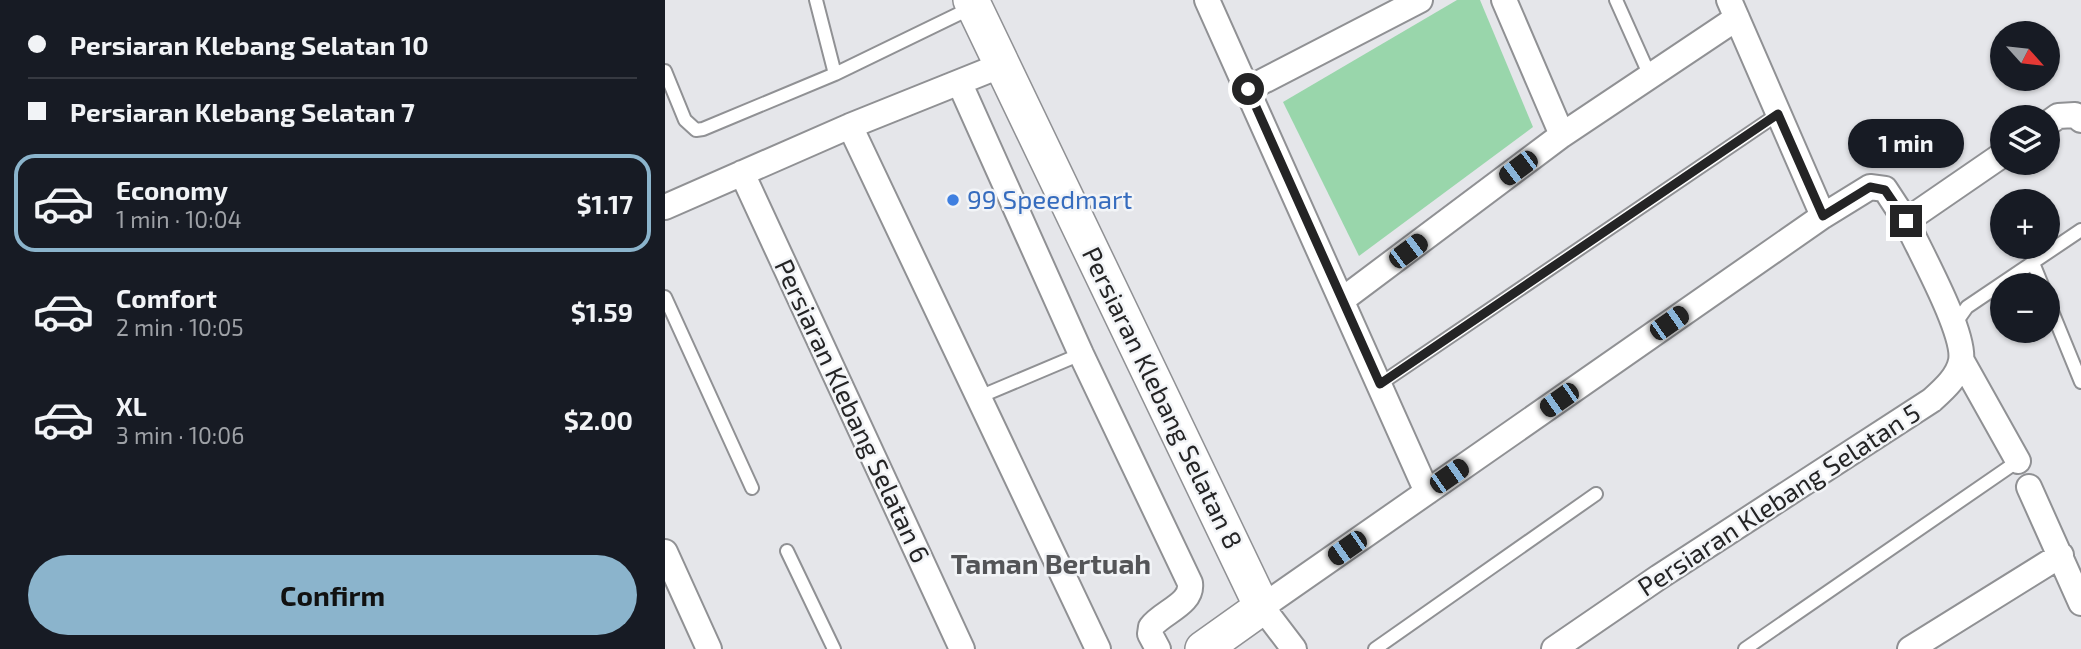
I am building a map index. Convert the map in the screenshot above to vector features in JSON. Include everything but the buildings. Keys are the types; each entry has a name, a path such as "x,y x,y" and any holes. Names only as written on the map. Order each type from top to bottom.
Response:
{"street":[{"path":"1207,0 1427,492"},
{"path":"1248,89 1420,0"},
{"path":"1504,0 1562,135"},
{"name":"Persiaran Klebang Selatan 8","path":"973,3 1262,607"},
{"path":"1342,300 1562,135 1650,76 1733,9 1823,216"},
{"path":"665,207 850,126 1002,65"},
{"path":"960,83 1081,354 1190,583 1191,589 1185,599 1151,627 1150,634 1158,649"},
{"path":"2060,116 2075,115 2081,120"},
{"path":"850,126 1098,649"},
{"path":"1906,221 1990,163"},
{"name":"Persiaran Klebang Selatan 6","path":"741,173 963,649"},
{"path":"1203,649 1823,216 1870,187 1885,190 1906,221 1955,324 1962,361 2018,461"},
{"name":"Persiaran Klebang Selatan 5","path":"1554,649 1659,577 1932,400 1950,383 1962,361"},
{"path":"2029,487 2069,562 2081,603"},
{"path":"665,552 709,649"},
{"path":"1910,649 2069,562"},
{"path":"1262,607 1294,649"}],"lane":[{"path":"816,0 835,74"},
{"path":"1616,0 1650,76"},
{"path":"665,71 685,120 696,130 835,74 973,3"},
{"path":"1380,384 1778,114"},
{"path":"1955,324 1967,307 2081,230"},
{"path":"2033,263 2037,273"},
{"path":"665,297 752,488"},
{"path":"2060,331 2081,382"},
{"path":"979,397 1081,354"},
{"path":"1745,649 2018,461"},
{"path":"1375,649 1596,494"},
{"path":"787,551 834,649"}],"green space":[{"path":"1457,0 1480,0 1533,127 1359,256 1283,102"}],"place":[{"name":"99 Speedmart","path":"953,200"}],"district":[{"name":"Taman Bertuah","path":"1051,564"}],"route":[{"path":"1248,89 1380,384 1778,114 1823,216 1870,187 1880,187 1889,194 1906,221"}]}
